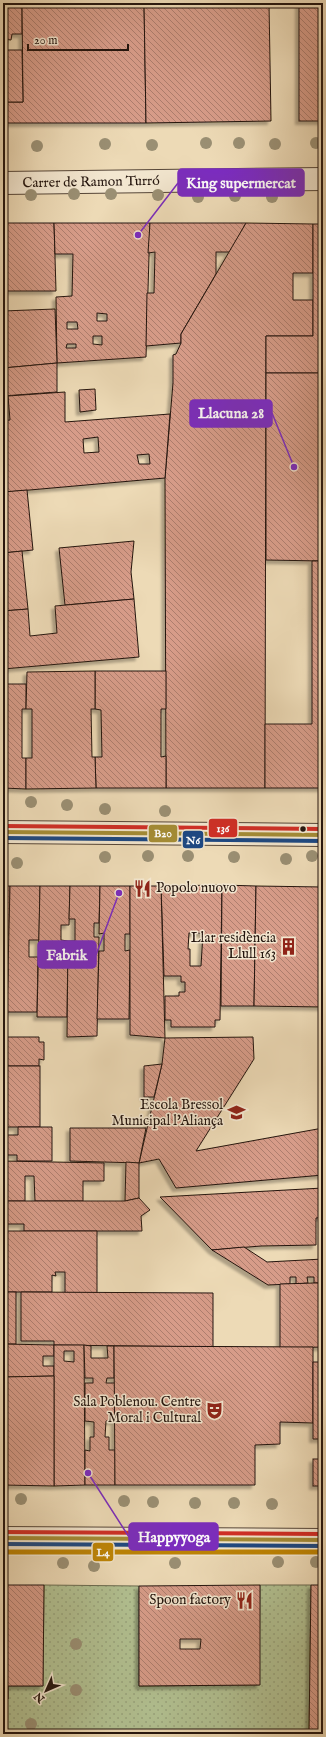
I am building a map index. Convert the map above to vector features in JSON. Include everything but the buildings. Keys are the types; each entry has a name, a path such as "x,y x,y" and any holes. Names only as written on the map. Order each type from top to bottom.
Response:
{"street":[{"name":"Carrer de Ramon Turró","path":"3,183 323,179"},
{"path":"3,832 323,835"},
{"path":"3,1538 323,1540"}],"path":[{"path":"320,886 322,866"}],"green space":[{"path":"44,1585 139,1586 139,1686 259,1685 260,1585 311,1585 309,1734 3,1734 3,1699 8,1699 8,1686 43,1686"}],"transit line":[{"name":"136","path":"3,826 323,829"},
{"name":"B20","path":"3,832 323,835"},
{"name":"N6","path":"3,838 323,841"},
{"name":"136","path":"3,1532 323,1534"},
{"name":"B20","path":"3,1538 323,1540"},
{"name":"N6","path":"3,1544 323,1546"},
{"name":"L4","path":"3,1552 323,1552"}],"place":[{"name":"King supermercat","path":"138,235"},
{"name":"Llacuna 28","path":"294,467"},
{"name":"Popolo nuovo","path":"143,888"},
{"name":"Fabrik","path":"119,893"},
{"name":"Llar residència Llull 163","path":"289,946"},
{"name":"Escola Bressol Municipal l'Aliança","path":"236,1113"},
{"name":"Sala Poblenou. Centre Moral i Cultural","path":"214,1410"},
{"name":"Happyyoga","path":"88,1473"},
{"name":"Spoon factory","path":"244,1600"}]}
